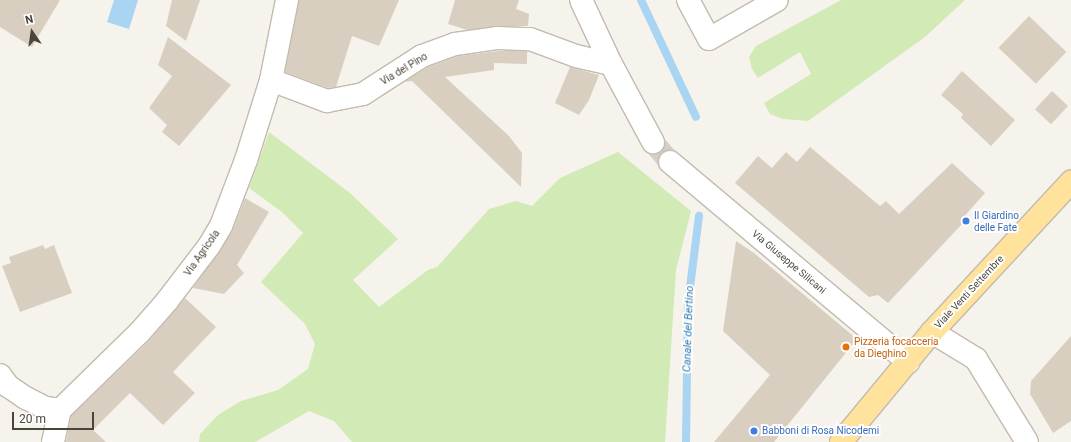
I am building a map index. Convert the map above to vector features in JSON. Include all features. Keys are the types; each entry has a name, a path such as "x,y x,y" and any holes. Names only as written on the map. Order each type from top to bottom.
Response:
{"main road":[{"name":"Viale Venti Settembre","path":"842,442 932,332 1071,182"}],"street":[{"name":"Via Agricola","path":"60,410 139,333 209,246 234,192 271,80 287,0"},
{"path":"581,0 610,64 653,142"},
{"path":"688,0 709,39 778,0"},
{"name":"Via del Pino","path":"271,80 327,101 363,94 422,56 455,44 497,38 530,38 576,56 610,64"},
{"name":"Via Giuseppe Silicani","path":"678,169 908,362"},
{"path":"932,332 976,359 1028,442"},
{"path":"0,375 8,386 26,398 46,408 60,410 53,442"}],"green space":[{"path":"841,0 965,0 925,37 808,121 783,119 770,114 764,103 811,74 800,52 758,78 752,69 749,57 756,46"},
{"path":"269,132 350,193 398,239 353,280 379,307 428,270 437,267 489,209 516,201 532,206 560,178 618,152 691,211 676,270 665,442 352,442 334,421 309,411 255,442 199,442 200,434 218,415 241,401 278,390 308,369 315,344 305,324 261,282 303,233 282,212 249,188"}],"water":[{"path":"114,0 138,0 129,29 107,22"}],"building":[{"path":"0,0 60,0 32,47 0,27"},
{"path":"172,0 200,0 186,41 166,26"},
{"path":"299,0 399,0 379,46 352,36 336,87 328,88 285,72"},
{"path":"455,0 519,0 516,9 529,14 528,26 497,26 467,30 448,24"},
{"path":"1029,16 1066,52 1036,84 998,48"},
{"path":"168,37 231,85 179,146 162,132 167,125 149,108 172,76 158,65"},
{"path":"498,51 527,51 527,64 494,63 494,70 445,77 509,136 522,153 521,187 412,81 404,82 428,67 458,56"},
{"path":"570,67 599,75 589,100 579,115 555,103"},
{"path":"962,71 1015,120 991,146 961,118 963,114 941,95"},
{"path":"1052,91 1068,106 1051,124 1035,109"},
{"path":"810,147 880,206 886,201 899,214 952,163 985,193 961,220 962,224 888,303 878,295 869,297 735,183 758,156 772,168 786,152 797,162"},
{"path":"245,198 269,212 237,265 244,273 224,294 193,288 232,232"},
{"path":"736,241 754,253 857,339 774,442 714,442 770,375 723,331"},
{"path":"43,245 45,249 54,245 72,293 20,312 2,266 11,263 9,257"},
{"path":"185,298 216,327 173,372 195,393 163,425 130,393 93,430 106,442 66,442 71,416 148,342"},
{"path":"1071,336 1071,421 1053,433 1030,394 1031,381"}],"waterway":[{"name":"Canale del Bertino","path":"641,0 696,117"},
{"name":"Canale del Bertino","path":"686,442 688,303 699,216"}],"tunnel":[{"path":"653,142 670,162"}],"place":[{"name":"Il Giardino delle Fate","path":"966,221"},
{"name":"Pizzeria focacceria da Dieghino","path":"846,347"},
{"name":"Babboni di Rosa Nicodemi","path":"754,431"}]}
